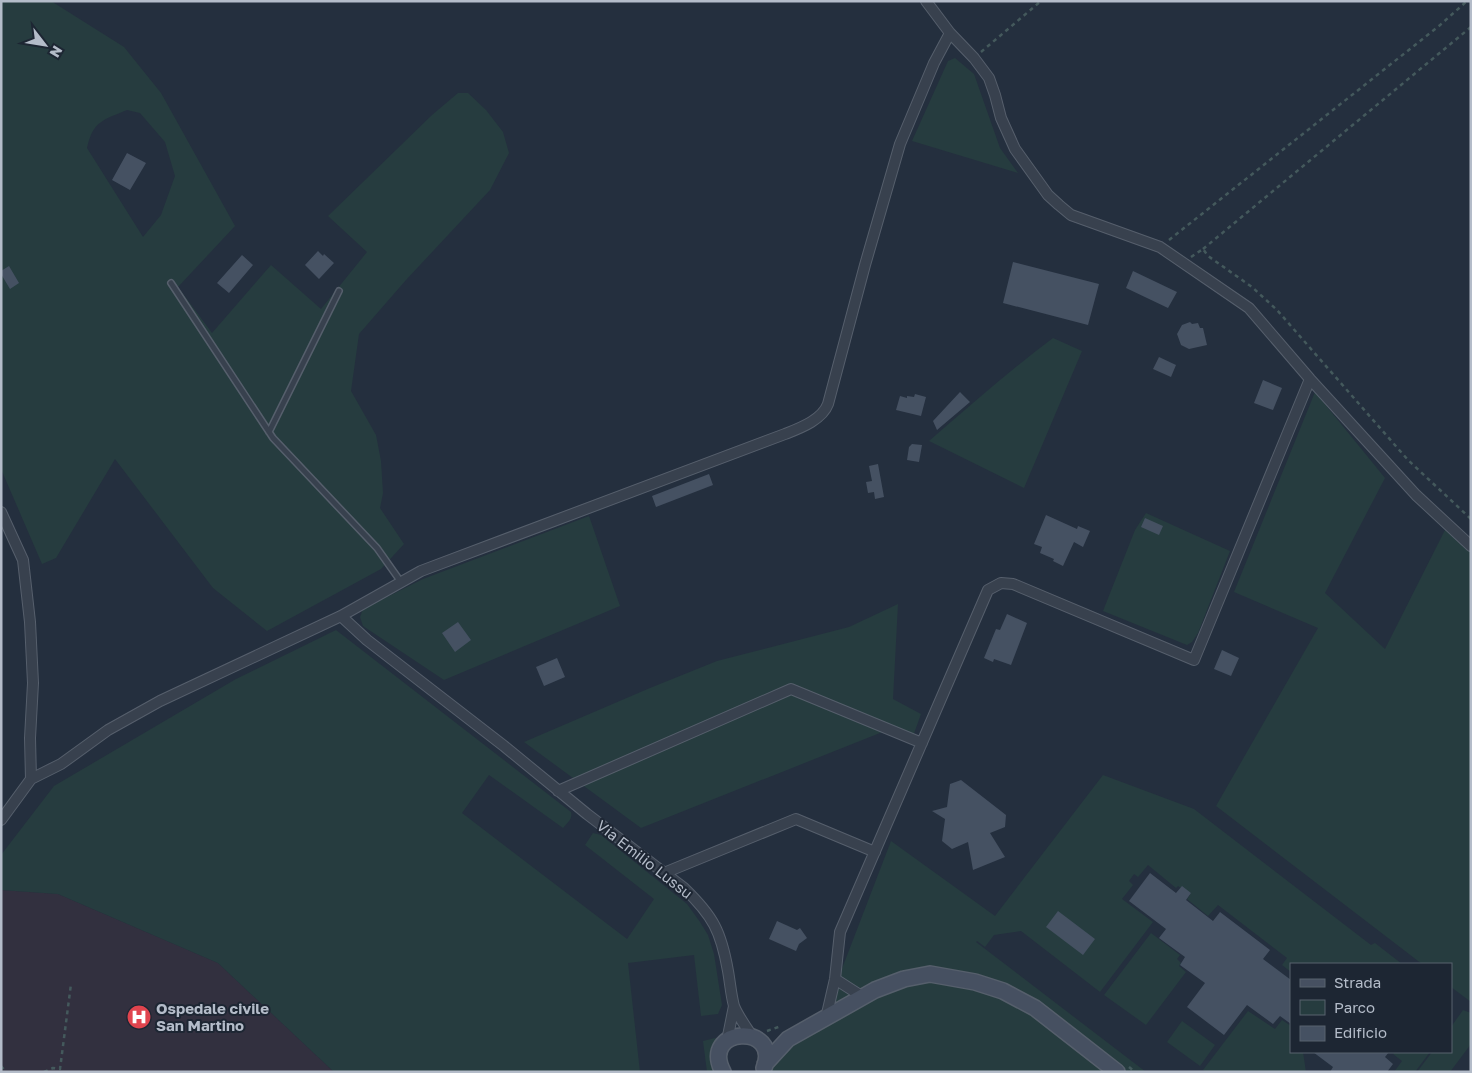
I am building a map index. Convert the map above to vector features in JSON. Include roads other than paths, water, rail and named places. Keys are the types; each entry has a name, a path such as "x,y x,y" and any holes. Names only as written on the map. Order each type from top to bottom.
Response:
{"street":[{"path":"926,1 989,78 996,95 1001,118 1015,149 1053,200 1072,215 1160,247 1249,308 1310,379 1416,495 1471,546"},
{"path":"1,820 31,779 62,764 108,730 160,701 341,616 421,571 785,434 801,427 824,411 828,404 864,265 900,144 930,72 950,32"},
{"path":"826,1018 835,979 840,932 988,590 1001,583 1012,584 1194,660 1310,379"},
{"path":"1,512 23,560 30,622 33,683 30,738 31,779"},
{"name":"Via Emilio Lussu","path":"341,616 366,640 684,888 712,919 725,949 734,1006 727,1041"},
{"path":"558,791 791,689 922,743"},
{"path":"664,873 796,819 875,852"},
{"path":"723,1072 719,1059 720,1052 727,1041 738,1035 758,1036 786,1032 826,1018 876,990 904,979 930,974 975,982 1002,991 1035,1008 1122,1069"},
{"path":"835,979 864,997"},
{"name":"Via Emilio Lussu","path":"734,1006 758,1036"},
{"path":"764,1068 786,1032"},
{"path":"758,1036 765,1051 764,1068"}],"lane":[{"path":"171,284 273,438 377,548 401,582"},
{"path":"269,432 339,291"}],"place":[{"name":"Ospedale civile San Martino","path":"139,1017"}]}
